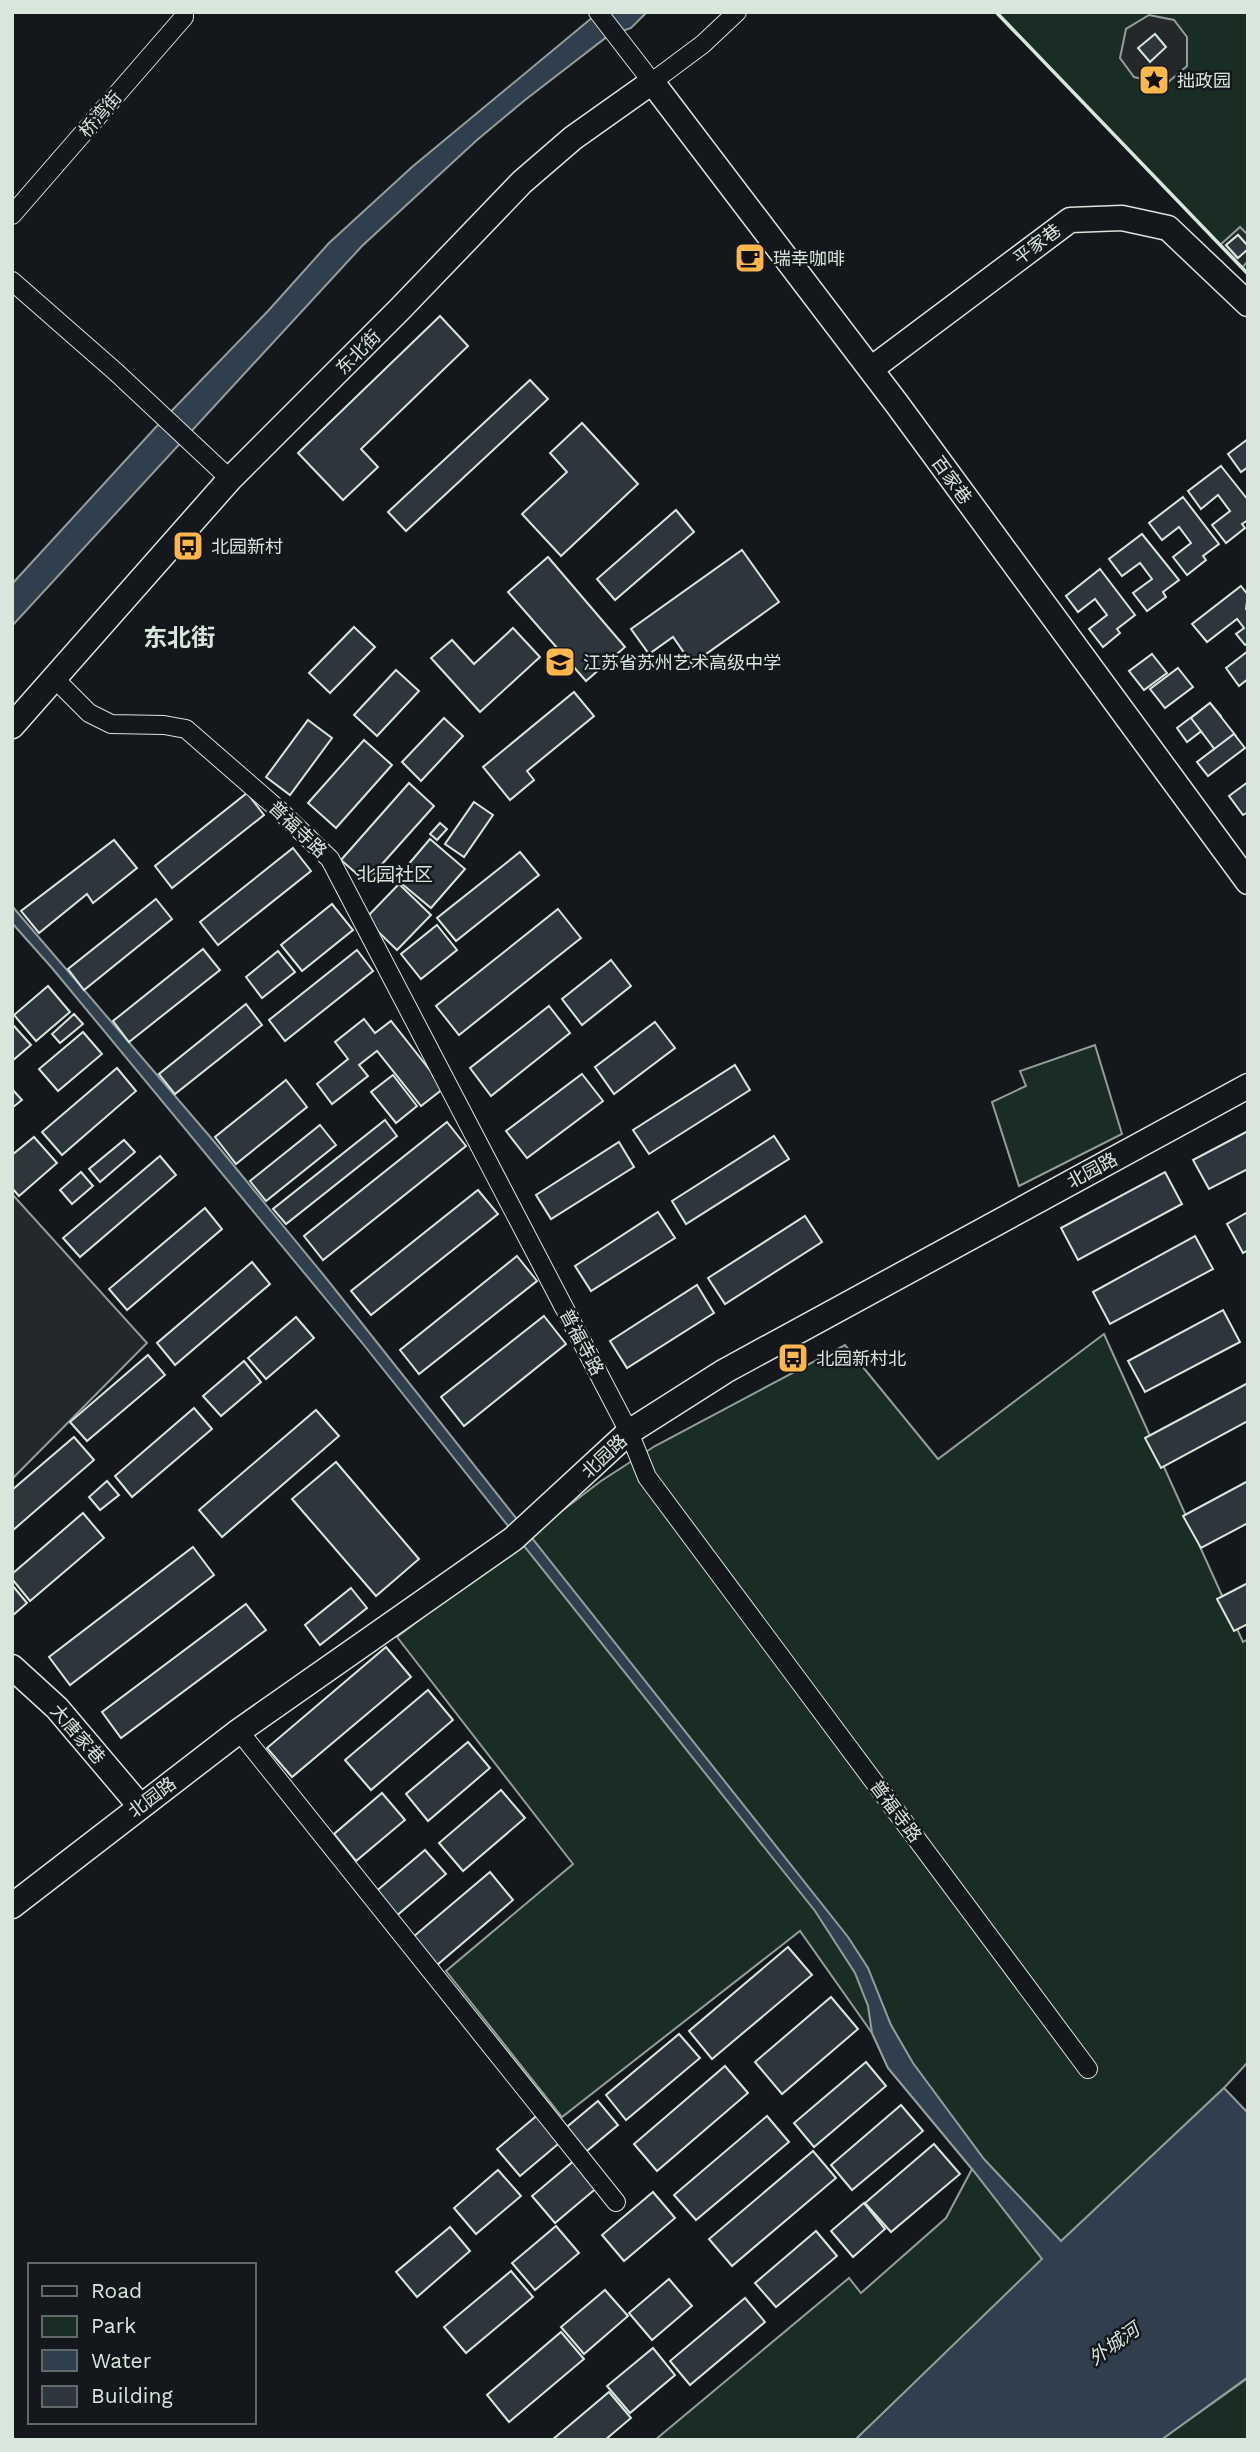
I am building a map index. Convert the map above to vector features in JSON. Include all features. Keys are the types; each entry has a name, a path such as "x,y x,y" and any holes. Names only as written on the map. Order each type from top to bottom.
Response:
{"street":[{"name":"桥湾街","path":"12,215 184,17 184,12"},
{"path":"598,12 652,82"},
{"name":"东北街","path":"12,726 230,479 400,310 522,182 573,138 703,44 737,12"},
{"name":"百家巷","path":"652,82 871,369 1248,883"},
{"name":"平家巷","path":"871,369 1070,220 1122,218 1168,228 1248,304"},
{"path":"12,281 160,412 230,479"},
{"name":"普福寺路","path":"54,678 89,713 111,724 164,724 186,729 279,810 330,859 629,1432 648,1477 1088,2069"},
{"name":"北园路","path":"12,1906 239,1731 520,1533 629,1432 725,1371 1248,1086"},
{"name":"大唐家巷","path":"12,1667 57,1708 140,1806"},
{"path":"239,1731 617,2202"}],"green space":[{"name":"拙政园","path":"996,12 1248,12 1248,274 1242,268"},
{"path":"1095,1045 1122,1134 1019,1186 992,1102 1026,1086 1020,1071"},
{"path":"1104,1334 1243,1642 1248,1639 1248,2062 1224,2088 855,2440 655,2440 849,2278 861,2293 946,2218 972,2169 888,2068 872,2033 800,1931 562,2117 446,1971 573,1864 397,1637 601,1481 655,1446 845,1345 938,1459"},
{"path":"1248,2378 1248,2440 1161,2440 1169,2434"}],"shaded area":[{"path":"1149,15 1174,20 1187,37 1187,66 1166,84 1134,77 1120,58 1126,29"},
{"path":"1240,227 1248,235 1248,246 1238,235 1226,245 1237,258 1248,249 1248,261 1242,268 1220,245"},
{"path":"12,1194 147,1343 12,1479"}],"water":[{"path":"599,12 647,12 631,28 608,36 525,100 477,140 362,246 12,626 12,584 329,243 412,167"},
{"name":"外城河","path":"12,906 212,1139 326,1278 848,1937 868,1968 891,2025 913,2063 984,2159 1061,2241 1224,2088 1248,2113 1248,2377 1161,2440 855,2440 1042,2259 888,2068 872,2033 868,2006 855,1973 815,1911 363,1344 12,923"}],"building":[{"path":"1155,34 1166,47 1150,62 1138,48"},
{"path":"1238,235 1248,249 1238,258 1226,245"},
{"path":"440,316 468,346 361,449 378,467 343,500 298,453"},
{"path":"530,380 548,399 406,531 388,512"},
{"path":"582,423 638,484 561,556 522,514 567,472 550,453"},
{"path":"1248,439 1248,467 1241,472 1228,454"},
{"path":"1221,466 1248,500 1248,520 1242,524 1245,528 1226,543 1212,525 1230,511 1218,495 1201,509 1188,491"},
{"path":"1183,497 1219,544 1203,556 1206,560 1187,575 1173,557 1191,543 1179,527 1162,540 1149,523"},
{"path":"676,510 694,532 615,600 597,579"},
{"path":"1142,534 1179,580 1163,592 1166,597 1147,611 1133,593 1152,579 1140,563 1122,576 1109,559"},
{"path":"742,550 779,602 692,664 673,637 649,654 631,629"},
{"path":"548,557 625,647 586,681 508,592"},
{"path":"1100,569 1135,615 1117,629 1120,633 1103,647 1089,629 1107,615 1095,599 1078,612 1066,596"},
{"path":"1241,586 1248,595 1248,643 1245,645 1236,634 1244,628 1237,619 1207,642 1192,624"},
{"path":"354,627 375,647 330,693 309,673"},
{"path":"513,628 540,657 480,712 431,658 452,640 474,664"},
{"path":"1248,651 1248,679 1239,686 1226,668"},
{"path":"1152,654 1167,673 1144,690 1129,671"},
{"path":"1178,668 1193,687 1165,708 1150,689"},
{"path":"396,670 419,691 377,736 354,715"},
{"path":"574,692 594,716 527,771 534,780 510,800 483,767"},
{"path":"1210,703 1221,716 1187,742 1177,728"},
{"path":"1210,703 1236,736 1216,751 1191,718"},
{"path":"444,718 463,736 421,781 402,762"},
{"path":"308,720 332,738 290,795 266,777"},
{"path":"1234,734 1245,748 1208,776 1197,762"},
{"path":"364,740 392,765 336,828 308,803"},
{"path":"1248,782 1248,812 1243,815 1229,796"},
{"path":"409,783 434,806 366,882 341,860"},
{"path":"247,793 264,815 172,888 155,866"},
{"path":"474,802 493,815 464,857 445,844"},
{"path":"440,823 447,829 437,840 430,834"},
{"path":"430,839 465,869 431,908 396,879"},
{"path":"114,840 137,868 93,903 87,894 39,933 21,911"},
{"path":"293,848 311,871 218,945 200,922"},
{"path":"520,852 539,875 456,941 437,918"},
{"path":"399,884 431,915 397,950 365,919"},
{"path":"156,899 172,919 84,990 68,969"},
{"path":"332,904 353,930 302,971 281,945"},
{"path":"558,909 581,938 459,1035 436,1006"},
{"path":"437,925 457,950 421,979 401,954"},
{"path":"203,949 220,970 129,1042 113,1021"},
{"path":"357,950 373,971 285,1041 269,1020"},
{"path":"278,951 295,972 262,998 246,977"},
{"path":"611,960 631,986 582,1025 562,999"},
{"path":"48,986 70,1012 36,1041 14,1015"},
{"path":"246,1004 262,1025 175,1094 159,1074"},
{"path":"549,1006 570,1033 491,1096 470,1068"},
{"path":"74,1014 83,1024 60,1043 52,1034"},
{"path":"364,1019 375,1033 391,1021 444,1088 421,1106 377,1051 359,1065 368,1076 332,1104 317,1084 348,1059 335,1042"},
{"path":"655,1022 675,1048 614,1094 595,1067"},
{"path":"14,1026 31,1045 12,1061 12,1027"},
{"path":"83,1032 102,1054 58,1091 39,1069"},
{"path":"735,1065 750,1090 649,1154 633,1130"},
{"path":"117,1068 136,1091 62,1155 42,1132"},
{"path":"582,1074 603,1101 527,1158 506,1131"},
{"path":"393,1075 417,1106 396,1123 371,1092"},
{"path":"286,1080 307,1107 236,1164 215,1137"},
{"path":"12,1089 22,1100 12,1108"},
{"path":"385,1120 397,1136 286,1224 273,1209"},
{"path":"447,1122 466,1146 323,1260 304,1236"},
{"path":"320,1125 336,1145 266,1201 250,1181"},
{"path":"1248,1131 1248,1169 1209,1189 1193,1160"},
{"path":"774,1136 789,1159 686,1224 672,1201"},
{"path":"34,1137 57,1163 19,1196 12,1188 12,1155"},
{"path":"124,1140 135,1152 100,1182 89,1169"},
{"path":"619,1142 634,1167 551,1219 536,1195"},
{"path":"160,1156 176,1175 80,1257 63,1238"},
{"path":"81,1172 93,1186 72,1204 60,1190"},
{"path":"1165,1172 1182,1204 1078,1260 1061,1228"},
{"path":"478,1190 498,1214 371,1315 351,1291"},
{"path":"205,1208 222,1229 127,1310 109,1289"},
{"path":"658,1212 675,1238 591,1291 575,1266"},
{"path":"1248,1212 1248,1250 1243,1253 1227,1224"},
{"path":"805,1216 822,1242 725,1304 708,1278"},
{"path":"1195,1236 1213,1269 1110,1324 1093,1292"},
{"path":"517,1256 537,1281 419,1374 400,1350"},
{"path":"252,1262 270,1284 175,1365 157,1343"},
{"path":"697,1285 714,1313 627,1368 610,1341"},
{"path":"1223,1310 1240,1342 1145,1392 1128,1361"},
{"path":"544,1316 566,1344 464,1426 441,1397"},
{"path":"296,1317 314,1338 266,1379 248,1358"},
{"path":"148,1355 165,1375 87,1441 70,1422"},
{"path":"244,1361 261,1382 221,1416 203,1396"},
{"path":"1248,1383 1248,1421 1161,1468 1145,1438"},
{"path":"194,1408 212,1429 132,1497 115,1476"},
{"path":"316,1410 339,1436 222,1537 199,1510"},
{"path":"74,1437 94,1460 12,1531 12,1490"},
{"path":"336,1462 419,1559 376,1596 292,1499"},
{"path":"107,1481 119,1495 100,1510 89,1497"},
{"path":"1248,1481 1248,1523 1201,1548 1183,1516"},
{"path":"83,1513 104,1538 30,1601 12,1579 12,1574"},
{"path":"193,1547 214,1575 70,1685 49,1657"},
{"path":"1248,1583 1248,1624 1234,1631 1217,1599"},
{"path":"12,1585 27,1603 12,1616"},
{"path":"351,1588 367,1608 320,1645 305,1625"},
{"path":"246,1604 266,1630 121,1738 102,1712"},
{"path":"386,1647 411,1677 292,1777 267,1748"},
{"path":"428,1690 453,1720 371,1790 345,1760"},
{"path":"468,1742 490,1768 428,1821 406,1794"},
{"path":"501,1790 525,1818 463,1871 439,1843"},
{"path":"382,1793 405,1820 356,1861 334,1834"},
{"path":"425,1850 446,1874 395,1917 374,1893"},
{"path":"490,1872 513,1900 437,1965 413,1937"},
{"path":"788,1947 812,1975 712,2059 689,2031"},
{"path":"831,1997 858,2029 782,2094 755,2062"},
{"path":"679,2034 700,2058 626,2120 606,2095"},
{"path":"866,2062 886,2086 814,2147 794,2123"},
{"path":"725,2066 748,2093 657,2171 634,2144"},
{"path":"598,2101 618,2125 582,2155 562,2131"},
{"path":"901,2105 923,2131 852,2190 831,2165"},
{"path":"540,2113 563,2140 520,2176 497,2149"},
{"path":"767,2116 789,2142 696,2220 674,2195"},
{"path":"934,2144 960,2174 891,2232 865,2203"},
{"path":"813,2151 836,2178 732,2266 709,2239"},
{"path":"576,2159 599,2186 555,2223 532,2196"},
{"path":"498,2170 521,2196 476,2234 454,2208"},
{"path":"653,2192 675,2218 624,2261 602,2235"},
{"path":"864,2203 885,2229 853,2257 831,2231"},
{"path":"556,2226 579,2253 535,2290 512,2263"},
{"path":"450,2227 470,2251 417,2297 396,2272"},
{"path":"816,2231 837,2256 776,2307 755,2283"},
{"path":"511,2271 533,2297 466,2353 444,2327"},
{"path":"669,2279 692,2306 652,2340 629,2313"},
{"path":"605,2290 628,2316 584,2354 561,2327"},
{"path":"745,2298 765,2322 690,2385 670,2361"},
{"path":"561,2332 584,2359 509,2422 487,2395"},
{"path":"653,2348 675,2375 630,2413 607,2386"},
{"path":"609,2392 631,2418 605,2440 552,2440"}],"wall":[{"path":"996,12 1248,274"}],"place":[{"name":"拙政园","path":"1154,80"},
{"name":"瑞幸咖啡","path":"750,258"},
{"name":"北园新村","path":"188,546"},
{"name":"江苏省苏州艺术高级中学","path":"560,662"},
{"name":"北园新村北","path":"793,1358"}],"district":[{"name":"东北街","path":"179,638"},
{"name":"北园社区","path":"395,874"}]}
